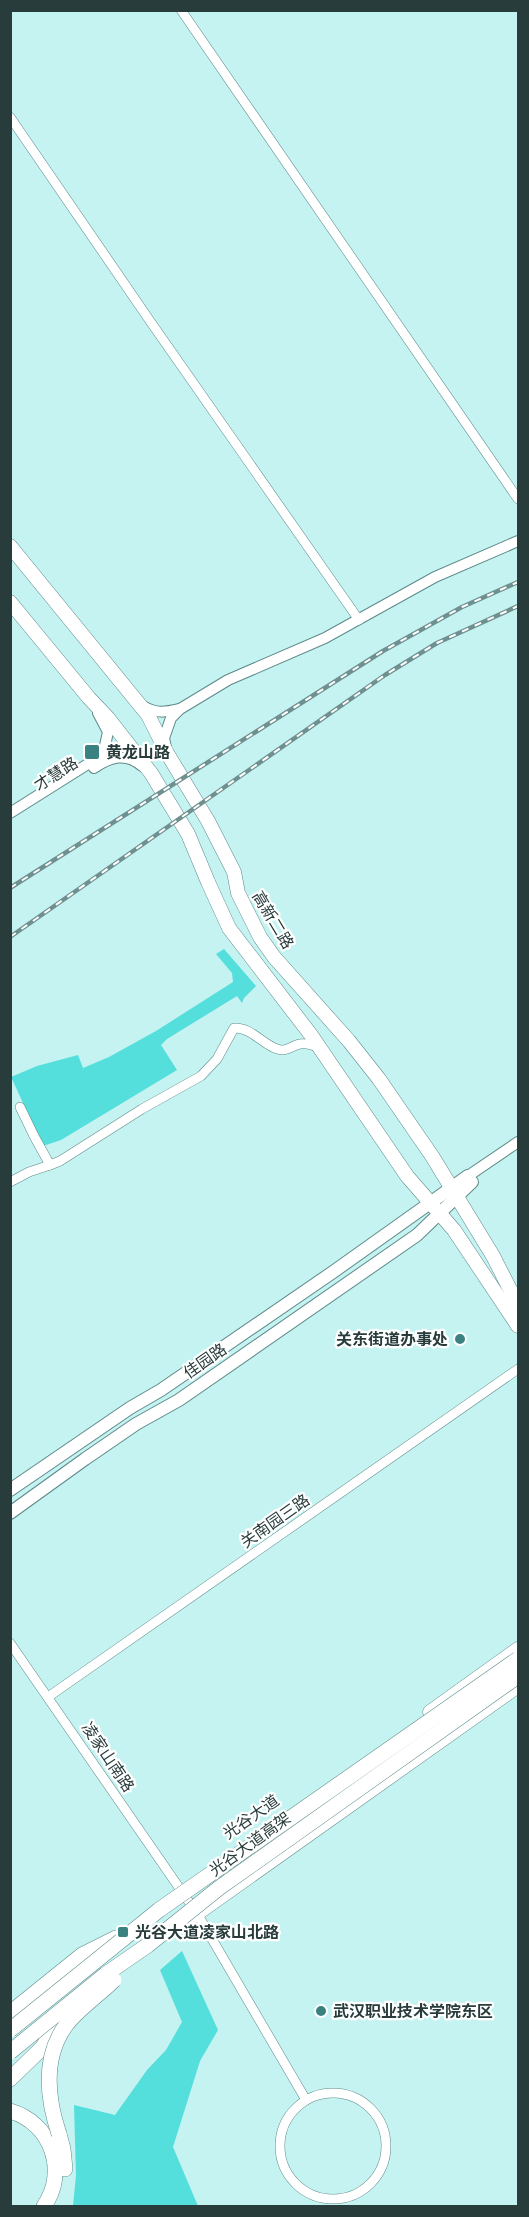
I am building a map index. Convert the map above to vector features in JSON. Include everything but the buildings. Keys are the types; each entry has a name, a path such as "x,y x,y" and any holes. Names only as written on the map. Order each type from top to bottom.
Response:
{"highway":[{"name":"光谷大道高架","path":"10,2030 159,1910 519,1659"},
{"name":"光谷大道高架","path":"10,2053 106,1974 148,1945 219,1888 519,1676"},
{"path":"10,2013 82,1955 116,1938"},
{"path":"56,2206 65,2180 63,2149 49,2094 49,2070 54,2051 62,2032 74,2016 148,1945"},
{"path":"11,2078 43,2047 63,2012"},
{"path":"10,2111 35,2124 49,2144 54,2156 55,2179 44,2206"}],"main road":[{"name":"高新二路","path":"10,546 148,715 166,753 208,821 234,872 238,893 260,937 281,966 349,1041 379,1079 432,1156 493,1256 519,1305"},
{"path":"10,602 108,718 151,773 188,834 230,928 321,1049 407,1176 454,1230 519,1326"},
{"path":"435,1208 470,1179"},
{"name":"佳园路","path":"10,1490 130,1408 171,1384 407,1220 435,1208"},
{"name":"佳园路","path":"10,1513 93,1453 136,1424 179,1400 417,1234 435,1208"},
{"name":"光谷大道","path":"10,2022 180,1889 519,1649"},
{"path":"10,2053 161,1939 519,1686"}],"street":[{"path":"181,10 519,499"},
{"path":"10,117 359,620"},
{"path":"133,699 150,711 163,713 180,709 228,680 304,648 435,577 519,542"},
{"name":"才慧路","path":"10,813 99,757 104,750 108,732 89,698"},
{"path":"166,753 164,738 168,723 180,709"},
{"name":"才慧路","path":"10,822 110,759 128,757 151,773"},
{"path":"10,1182 29,1172 60,1161 142,1109 201,1076 212,1066 234,1028 245,1029 276,1049 284,1050 297,1043 309,1043 321,1049"},
{"path":"20,1107 50,1165"},
{"path":"470,1179 519,1142"},
{"path":"470,1179 519,1150"},
{"name":"关南园三路","path":"48,1697 519,1369"},
{"name":"凌家山南路","path":"10,1643 198,1915 306,2100"},
{"path":"323,2094 342,2094 359,2100 373,2112 382,2128 386,2146 383,2164 374,2180 362,2191 346,2198 329,2200 313,2196 298,2187 287,2174 281,2158 280,2141 284,2125 293,2111 306,2100 323,2094"}],"shaded area":[{"path":"224,949 256,986 242,1003 237,996 161,1045 177,1070 61,1140 43,1146 11,1077 37,1066 78,1055 83,1068 109,1057 156,1031 233,982 232,973 216,954"},
{"path":"182,1951 218,2030 200,2061 173,2147 198,2206 73,2206 76,2175 74,2105 115,2115 147,2070 166,2050 182,2022 160,1970"}],"railway":[{"path":"10,888 383,651 462,607 518,582"},
{"path":"10,937 385,675 437,643 518,606"}],"place":[{"name":"黄龙山路","path":"92,752"},
{"name":"关东街道办事处","path":"460,1339"},
{"name":"光谷大道凌家山北路","path":"123,1932"},
{"name":"武汉职业技术学院东区","path":"321,2011"}]}
